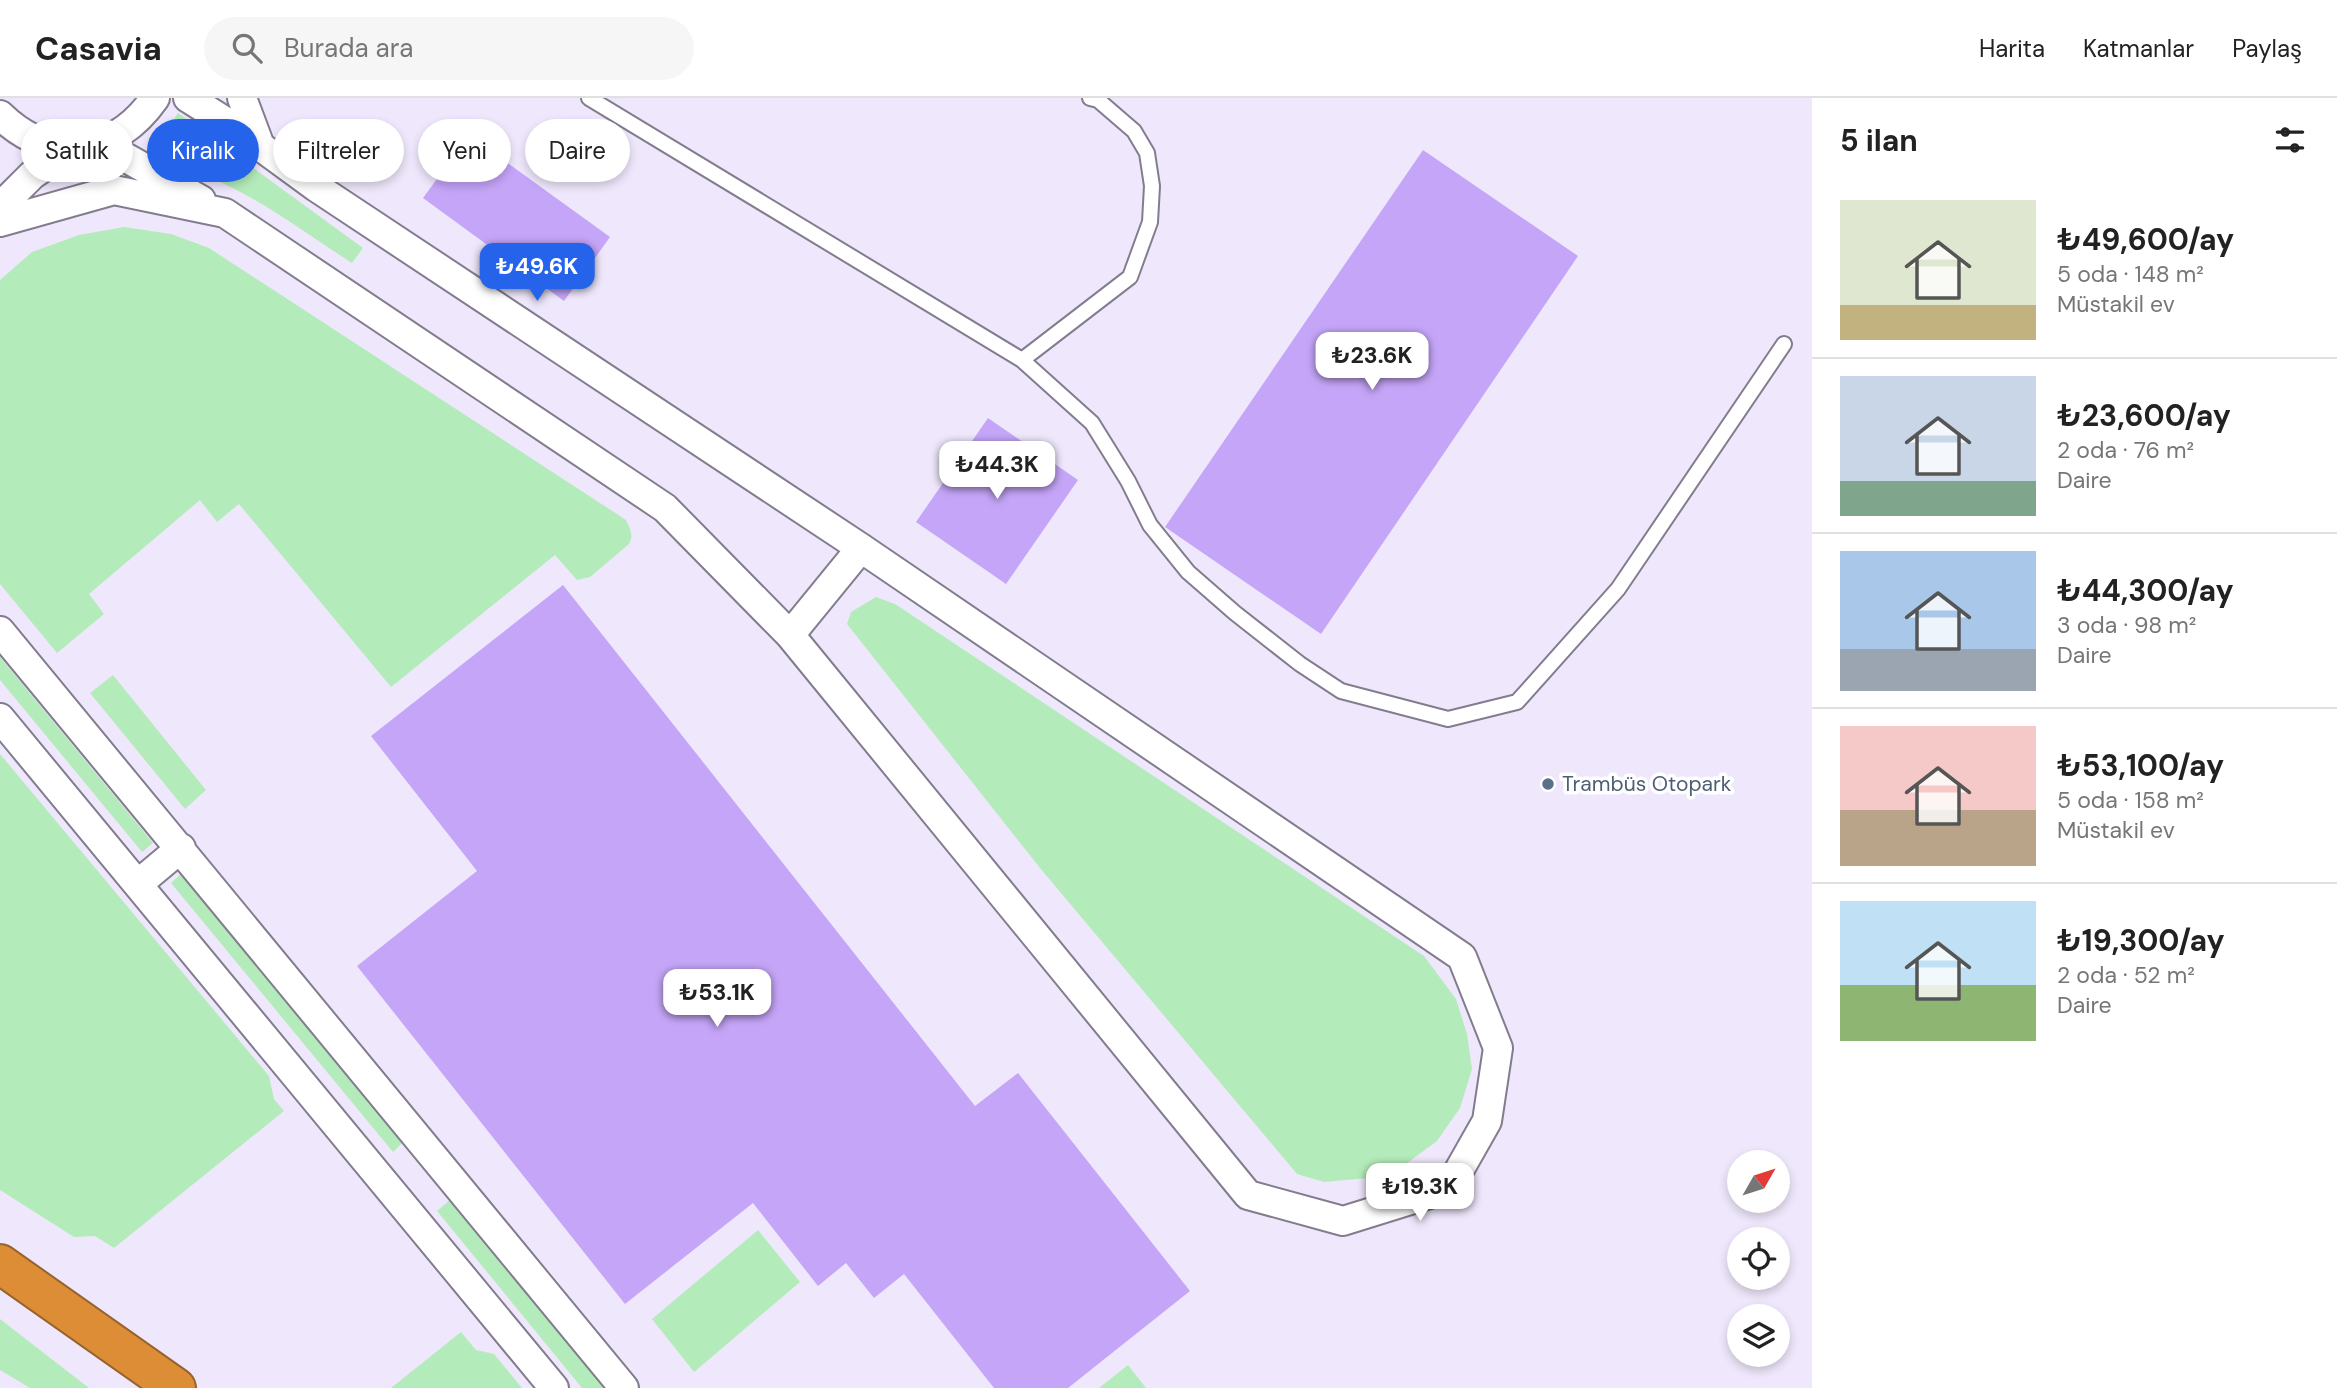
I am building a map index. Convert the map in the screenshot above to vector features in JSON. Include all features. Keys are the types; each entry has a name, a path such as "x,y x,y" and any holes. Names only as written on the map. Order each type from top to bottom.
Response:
{"highway":[{"path":"0,1264 176,1388"}],"street":[{"path":"133,124 155,98"},
{"path":"133,168 225,213 665,508 790,635 1248,1195 1343,1221 1449,1188 1487,1121 1498,1048 1462,957 860,548 316,187 188,98"},
{"path":"243,98 260,146"},
{"path":"0,115 21,133"},
{"path":"0,207 25,182"},
{"path":"0,222 114,190 225,213"},
{"path":"790,635 860,548"},
{"path":"0,631 624,1388"},
{"path":"0,718 554,1388"},
{"path":"138,884 181,848"}],"lane":[{"path":"589,98 1022,360 1092,423 1128,481 1150,525 1188,572 1300,664 1341,691 1448,719 1517,702 1552,664 1618,589 1784,344"},
{"path":"1022,360 1130,277 1150,222 1152,186 1147,153 1135,131 1098,100 1090,98"}],"green space":[{"path":"178,113 186,119 174,119"},
{"path":"259,172 363,248 352,263 219,182 259,182"},
{"path":"124,227 171,234 209,248 626,520 631,535 629,544 590,577 577,580 555,555 391,687 239,504 217,522 200,500 89,594 104,614 57,653 0,584 0,280 32,252 79,235"},
{"path":"876,597 895,604 1424,956 1456,999 1467,1034 1472,1069 1460,1108 1437,1141 1403,1166 1368,1178 1324,1182 1297,1174 1040,868 847,624 851,612"},
{"path":"0,657 153,843 142,852 0,680"},
{"path":"113,675 206,790 185,809 90,693"},
{"path":"0,754 269,1076 274,1099 284,1111 114,1248 95,1236 74,1237 0,1190"},
{"path":"182,873 402,1143 393,1152 171,883"},
{"path":"451,1199 606,1388 582,1388 437,1211"},
{"path":"758,1230 800,1282 694,1372 652,1319"},
{"path":"0,1319 89,1388 30,1388 0,1370"},
{"path":"461,1332 476,1350 494,1354 522,1388 391,1388"},
{"path":"1128,1365 1146,1388 1099,1388"}],"building":[{"path":"1423,150 1578,256 1321,634 1165,527"},
{"path":"511,165 525,176 525,182 534,182 610,237 564,301 423,198 435,182 511,182"},
{"path":"988,418 1078,480 1006,584 916,522"},
{"path":"563,585 975,1106 1018,1073 1190,1291 1068,1388 994,1388 904,1274 874,1298 846,1263 818,1286 753,1203 625,1304 357,966 477,871 371,736"}],"place":[{"name":"Trambüs Otopark","path":"1548,784"}]}
